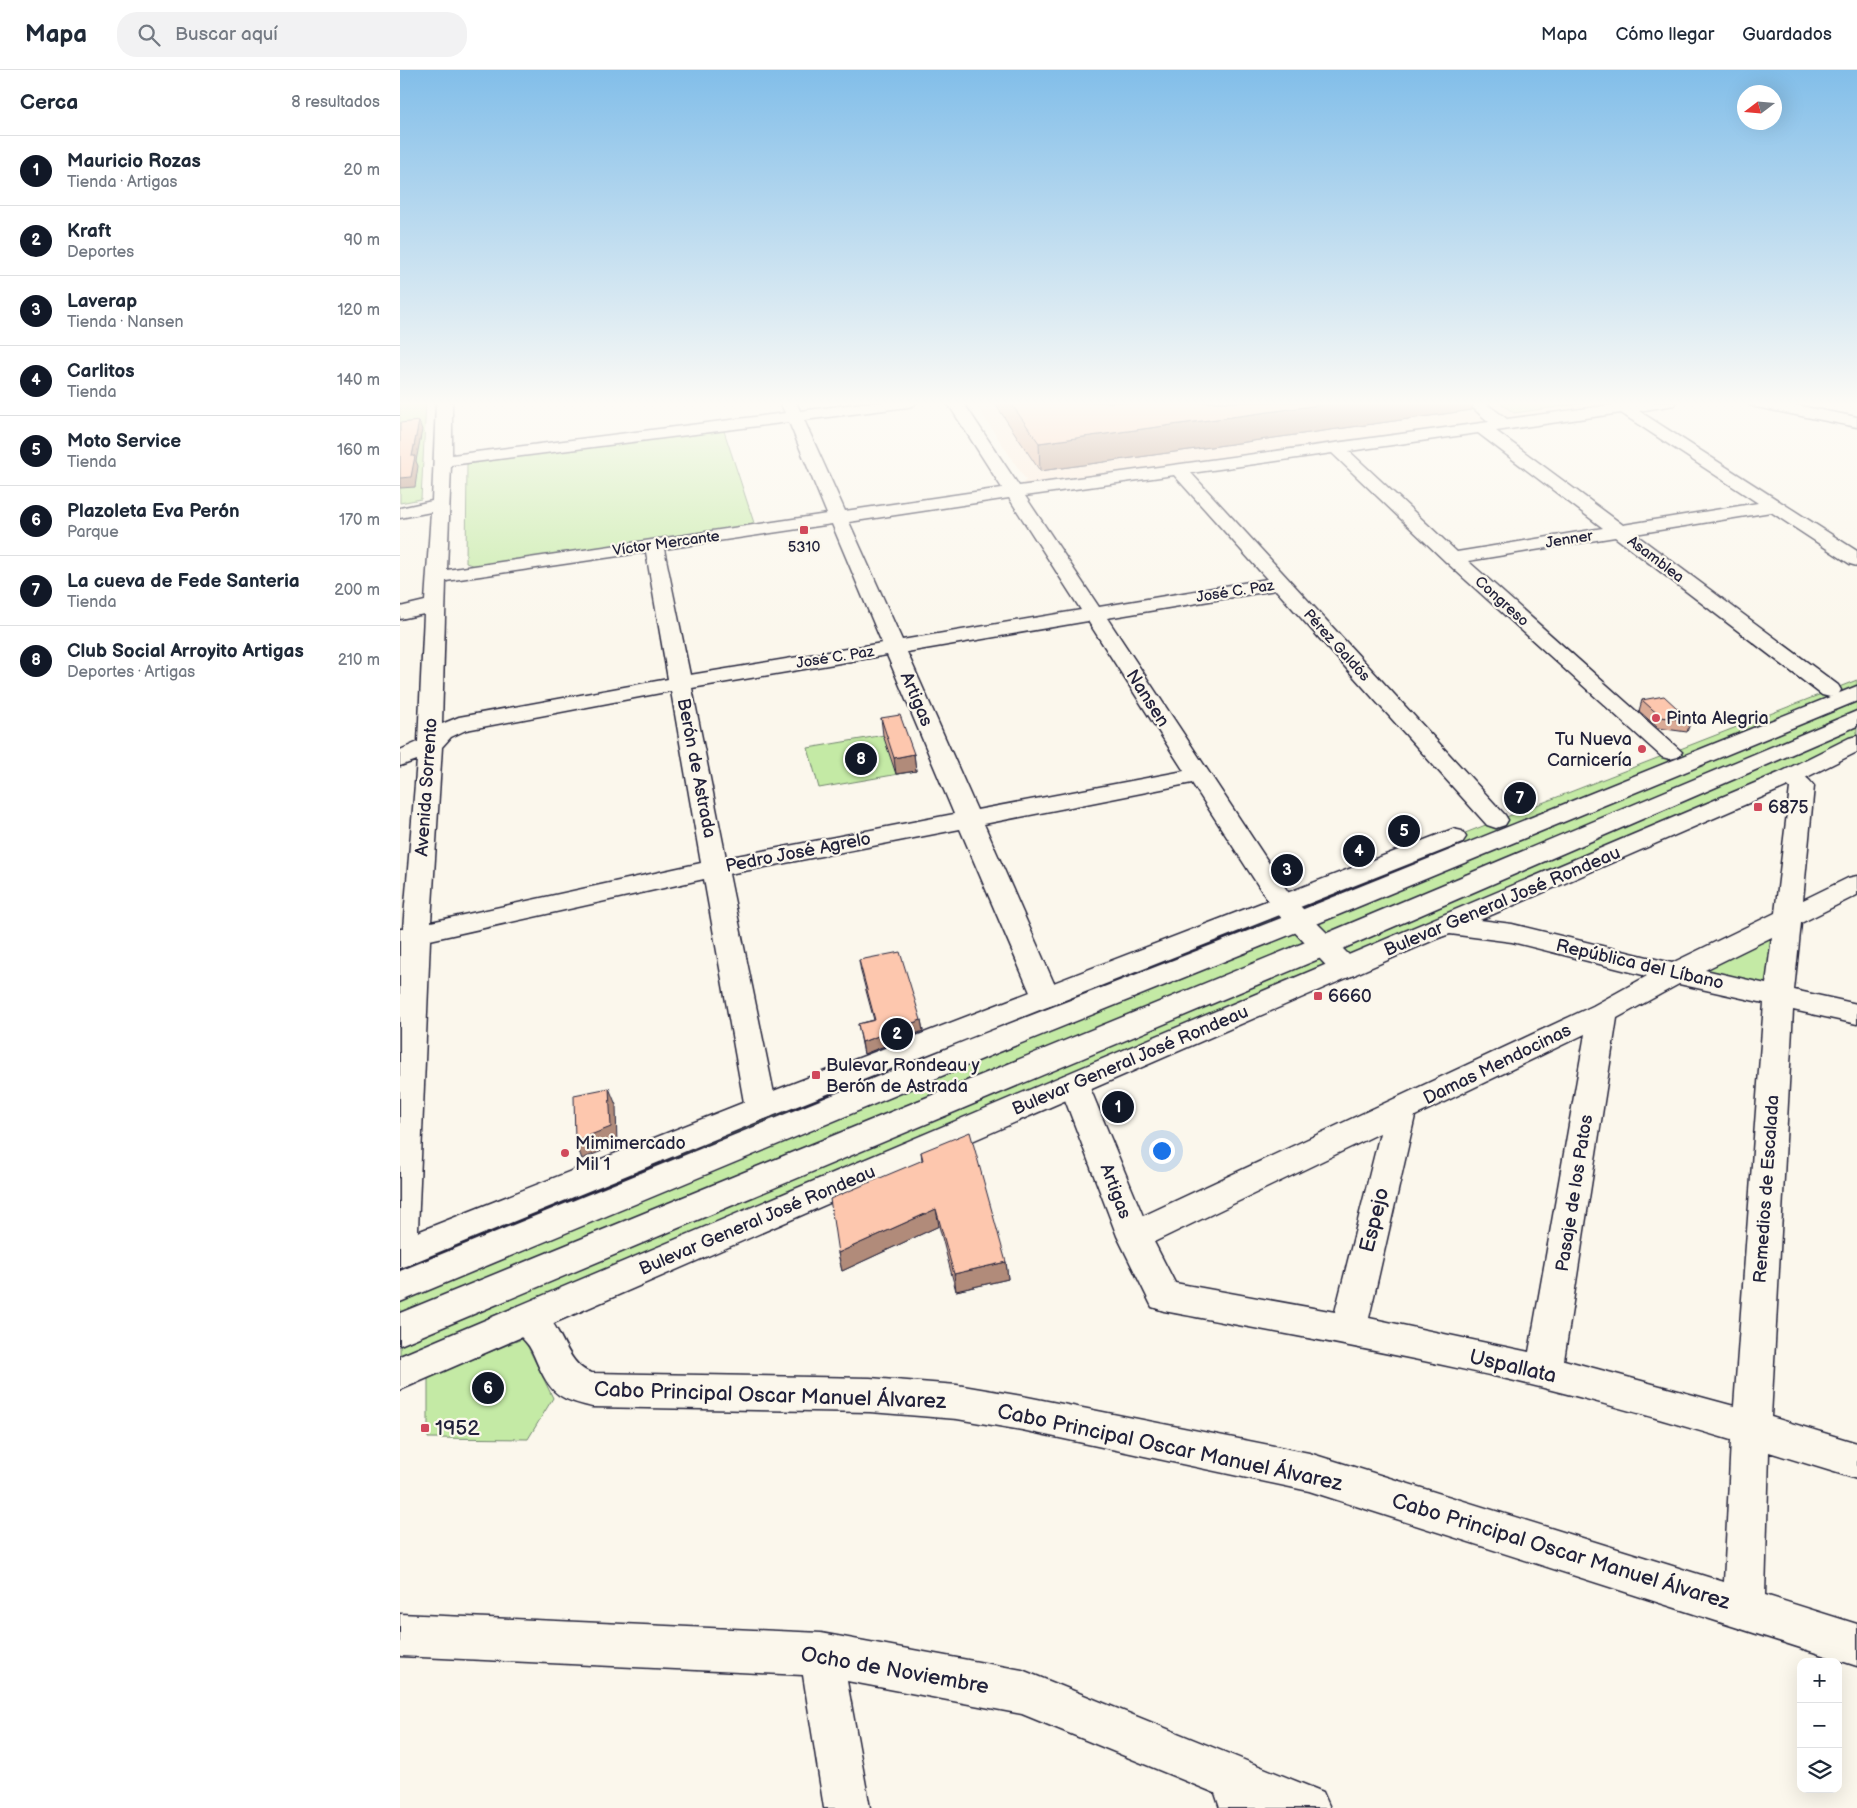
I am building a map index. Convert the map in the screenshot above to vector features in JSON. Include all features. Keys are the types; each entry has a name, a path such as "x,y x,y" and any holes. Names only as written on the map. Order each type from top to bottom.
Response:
{"street":[{"name":"Avenida Sorrento","path":"400,1261 408,937 430,746 436,577 442,483"},
{"name":"Artigas","path":"823,483 1046,997"},
{"name":"Nansen","path":"1007,483 1198,775 1291,913 1334,957"},
{"path":"1013,492 1023,483"},
{"name":"Víctor Mercante","path":"436,577 1077,483"},
{"name":"Pérez Galdós","path":"1191,483 1496,820"},
{"name":"Congreso","path":"1373,483 1453,558 1670,752"},
{"name":"Asamblea","path":"1555,483 1830,690"},
{"path":"1741,483 1857,560"},
{"path":"400,513 441,505"},
{"name":"Jenner","path":"1453,558 1774,506"},
{"name":"Berón de Astrada","path":"654,545 761,1108"},
{"name":"José C. Paz","path":"400,759 430,746 443,732 458,724 680,683 1281,583"},
{"path":"400,613 435,605"},
{"path":"400,1287 981,1047 1291,913 1459,835 1857,680"},
{"path":"400,1254 761,1108 1046,997 1291,913 1554,816 1857,693"},
{"name":"Bulevar General José Rondeau","path":"400,1373 1074,1084 1334,957 1634,815 1857,718"},
{"name":"Bulevar General José Rondeau","path":"400,1329 1334,957 1423,934 1789,777 1857,743"},
{"name":"Pedro José Agrelo","path":"408,937 716,868 1198,775"},
{"name":"Remedios de Escalada","path":"1744,1608 1751,1428 1779,996 1802,786 1789,777"},
{"path":"1634,815 1720,807"},
{"path":"1459,835 1554,816"},
{"name":"Damas Mendocinas","path":"1134,1236 1603,1013 1675,973 1857,884"},
{"name":"República del Líbano","path":"1423,934 1448,925 1512,933 1675,973 1857,1014"},
{"name":"Pasaje de los Patos","path":"1544,1372 1603,1013"},
{"path":"858,1070 981,1047"},
{"name":"Artigas","path":"1074,1084 1134,1236 1164,1296"},
{"name":"Espejo","path":"1348,1330 1401,1110"},
{"name":"Uspallata","path":"1164,1296 1348,1330 1544,1372 1751,1428 1857,1461"},
{"name":"Cabo Principal Oscar Manuel Álvarez","path":"526,1319 542,1335 558,1368 572,1385 585,1388 870,1395 957,1402 1022,1413 1309,1472 1857,1645"},
{"name":"Ocho de Noviembre","path":"400,1635 821,1654 1022,1692 1238,1793 1307,1808"},
{"path":"821,1654 847,1808"}],"shaded area":[{"path":"1023,483 1076,483 1013,492"}],"green space":[{"path":"400,483 422,483 421,499 400,503"},
{"path":"467,483 741,483 755,526 475,566 466,563"},
{"path":"1857,680 1857,743 400,1373 400,1254 761,1108"},
{"path":"902,732 916,771 819,788 808,748"},
{"path":"1761,936 1774,941 1769,987 1696,971"},
{"path":"522,1339 528,1347 553,1398 528,1439 428,1438 428,1377"}],"building":[{"path":"1664,696 1691,721 1661,717 1642,700"},
{"path":"900,715 914,754 894,758 881,718"},
{"path":"900,952 921,1020 862,1042 858,1024 875,1020 859,960"},
{"path":"609,1088 611,1127 575,1141 574,1095"},
{"path":"970,1132 1006,1262 954,1274 936,1209 838,1253 830,1199 923,1160 921,1152"}],"place":[{"name":"5310","path":"804,530"},
{"name":"Pinta Alegria","path":"1656,718"},
{"name":"Tu Nueva Carnicería","path":"1642,749"},
{"name":"Club Social Arroyito Artigas","path":"861,759"},
{"name":"La cueva de Fede Santeria","path":"1520,798"},
{"name":"6875","path":"1758,807"},
{"name":"Moto Service","path":"1404,831"},
{"name":"Carlitos","path":"1359,851"},
{"name":"Laverap","path":"1287,870"},
{"name":"6660","path":"1318,996"},
{"name":"Kraft","path":"897,1034"},
{"name":"Bulevar Rondeau y Berón de Astrada","path":"816,1075"},
{"name":"Mauricio Rozas","path":"1118,1107"},
{"name":"Mimimercado Mil 1","path":"565,1153"},
{"name":"Plazoleta Eva Perón","path":"488,1388"},
{"name":"1952","path":"425,1428"}]}
